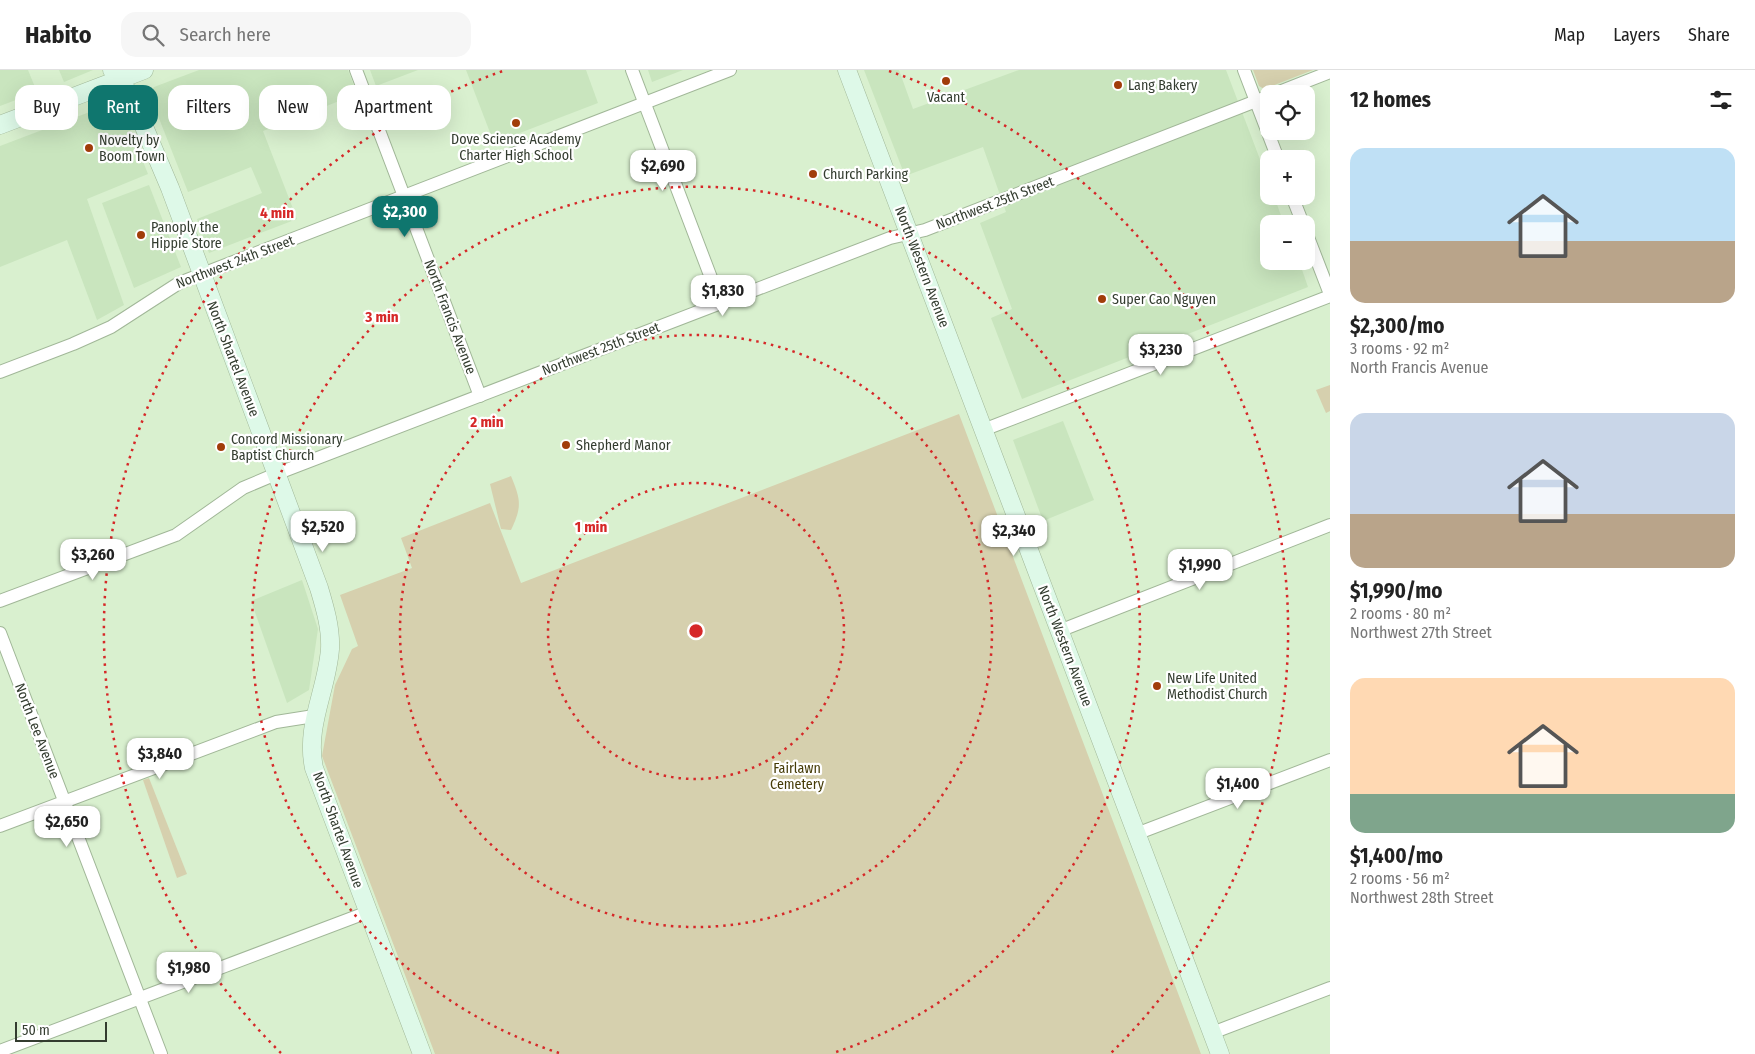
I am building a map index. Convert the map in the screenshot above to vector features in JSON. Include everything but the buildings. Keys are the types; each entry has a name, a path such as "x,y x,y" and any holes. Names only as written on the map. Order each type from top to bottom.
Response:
{"street":[{"path":"0,125 116,75 144,70"},
{"name":"North Francis Avenue","path":"356,70 480,396"},
{"path":"632,70 720,304"},
{"name":"Northwest 24th Street","path":"0,372 90,338 111,327 167,289 730,70"},
{"name":"North Western Avenue","path":"847,70 1220,1054"},
{"path":"1244,70 1275,150"},
{"path":"1297,85 1330,72"},
{"name":"North Shartel Avenue","path":"116,75 131,96 170,188 319,588 329,630 329,660 314,716 311,738 314,768 422,1054"},
{"name":"Northwest 25th Street","path":"0,601 176,535 243,488 276,474 890,238 925,230 1260,99"},
{"path":"983,430 1330,295 1315,256"},
{"path":"1059,631 1330,525"},
{"name":"North Lee Avenue","path":"0,633 161,1054"},
{"path":"0,826 276,722 314,716"},
{"path":"1136,834 1330,760"},
{"path":"0,1051 368,912"},
{"path":"1212,1033 1330,988"}],"shaded area":[{"path":"0,70 28,70 34,85 15,85 15,100 0,106"},
{"path":"59,70 93,70 64,82"},
{"path":"199,70 348,70 354,85 337,85 337,102 327,106 327,85 259,85 259,130 266,130 263,131 297,219 209,253 197,219 262,193 251,167 188,192 158,116 158,85"},
{"path":"370,70 418,70 379,85 376,85"},
{"name":"Dove Science Academy Charter High School","path":"466,70 586,70 598,103 494,143"},
{"path":"648,70 683,70 652,82"},
{"path":"864,70 899,70 913,109 1019,70 1226,70 1260,159 1260,205 1277,205 1281,215 1260,215 1260,270 1302,270 1308,287 1022,399 991,318 1012,309 980,223 1006,212 983,147 905,176"},
{"path":"88,113 88,130 130,130 148,174 87,199 124,305 97,320 67,240 0,267 0,146 42,130 78,130 78,116"},
{"name":"Panoply the Hippie Store","path":"149,185 181,267 134,288 102,203"},
{"path":"1063,421 1094,500 1043,521 1013,440"},
{"path":"302,580 318,629 309,690 287,703 251,601"}],"green space":[{"path":"1253,70 1313,70 1274,85 1259,86"},
{"path":"1330,385 1330,411 1326,413 1316,390"},
{"name":"Fairlawn Cemetery","path":"959,414 1201,1054 435,1054 322,756 335,685 352,649 358,646 340,595 412,568 401,538 490,503 521,583"},
{"path":"511,476 519,503 511,530 501,529 490,484"},
{"path":"149,778 187,874 177,878 143,780"}],"place":[{"name":"Vacant","path":"946,81"},
{"name":"Lang Bakery","path":"1118,85"},
{"name":"Dove Science Academy Charter High School","path":"516,123"},
{"name":"Novelty by Boom Town","path":"89,148"},
{"name":"Church Parking","path":"813,174"},
{"name":"Panoply the Hippie Store","path":"141,235"},
{"name":"Super Cao Nguyen","path":"1102,299"},
{"name":"Shepherd Manor","path":"566,445"},
{"name":"Concord Missionary Baptist Church","path":"221,447"},
{"name":"New Life United Methodist Church","path":"1157,686"}]}
